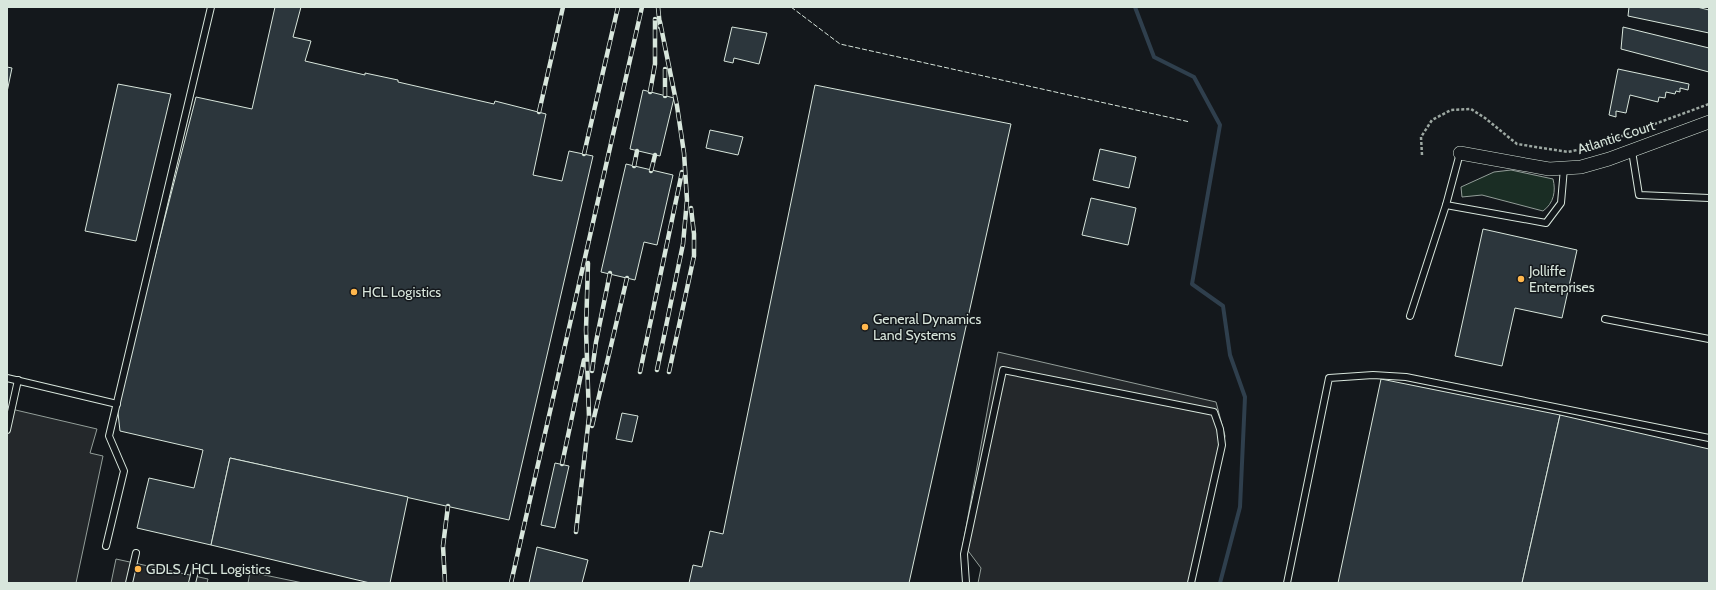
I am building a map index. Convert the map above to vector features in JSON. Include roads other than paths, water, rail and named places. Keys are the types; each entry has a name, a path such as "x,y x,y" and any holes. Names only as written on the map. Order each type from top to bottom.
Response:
{"street":[{"name":"Atlantic Court","path":"1460,153 1549,169 1581,167 1632,151 1709,122"}],"lane":[{"path":"106,546 124,471 109,436 211,7"},
{"path":"1632,151 1639,196 1709,198"},
{"path":"1410,316 1446,205 1460,153"},
{"path":"1446,205 1546,223 1561,203 1564,168"},
{"path":"1605,319 1709,339"},
{"path":"966,583 964,554 1003,370 1214,412 1220,429 1222,445 1191,583"},
{"path":"1287,583 1329,378 1373,375 1406,377 1709,438"},
{"path":"7,378 117,404"},
{"path":"7,426 18,380"},
{"path":"129,583 136,553"},
{"path":"192,583 196,567"}],"waterway":[{"path":"1135,7 1154,57 1194,77 1220,125 1192,284 1223,306 1230,355 1245,397 1240,507 1220,583"}],"railway":[{"path":"539,112 563,7"},
{"path":"584,154 618,7"},
{"path":"511,583 642,7"},
{"path":"658,7 660,27"},
{"path":"650,92 655,64 655,19"},
{"path":"657,370 683,244 687,200 684,153 677,106 660,22"},
{"path":"665,69 665,96"},
{"path":"634,166 637,151"},
{"path":"651,171 655,155"},
{"path":"640,372 682,172"},
{"path":"669,372 694,256 694,234 691,208"},
{"path":"576,532 589,417 586,330 588,263"},
{"path":"592,371 596,342 610,273"},
{"path":"592,426 627,278"},
{"path":"562,464 584,360"},
{"path":"445,583 443,546 448,506"}],"place":[{"name":"Jolliffe Enterprises","path":"1521,279"},
{"name":"HCL Logistics","path":"354,292"},
{"name":"General Dynamics Land Systems","path":"865,327"},
{"name":"GDLS / HCL Logistics","path":"138,569"}]}
